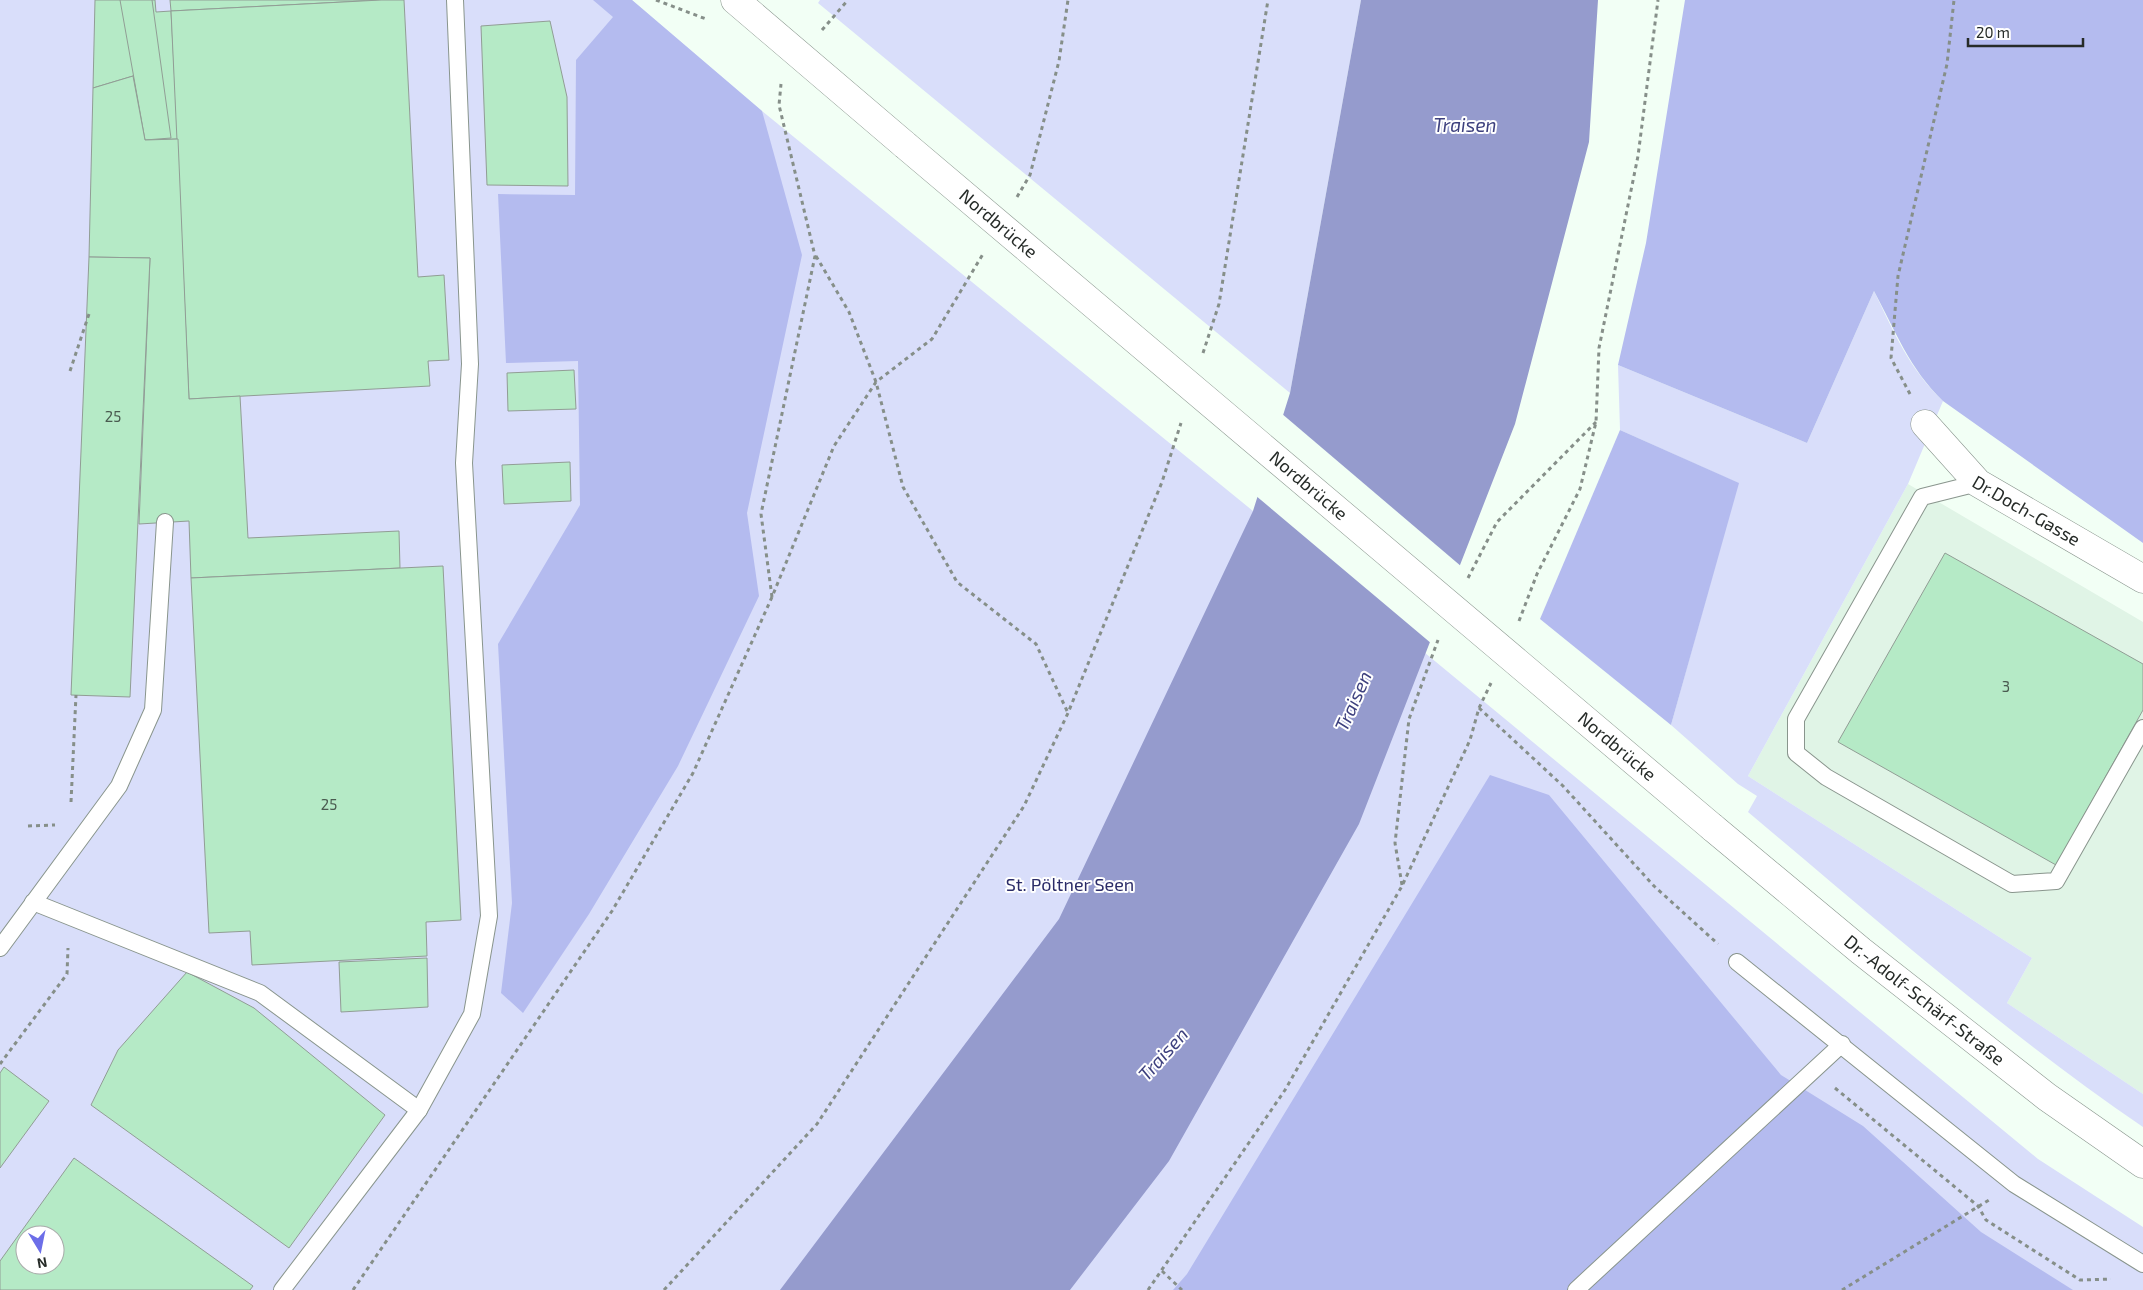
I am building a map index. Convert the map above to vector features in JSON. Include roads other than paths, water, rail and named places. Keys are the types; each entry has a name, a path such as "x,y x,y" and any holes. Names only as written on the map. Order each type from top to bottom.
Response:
{"street":[{"name":"Nordbrücke","path":"735,0 801,54 905,145 1453,609 1712,826"},
{"name":"Dr.Doch-Gasse","path":"1925,424 1978,483 2143,579"},
{"name":"Dr.-Adolf-Schärf-Straße","path":"1712,826 1861,951 2047,1097 2143,1164"}],"lane":[{"path":"282,1290 419,1110 472,1014 489,916 464,463 470,364 455,0"},
{"path":"1978,483 1922,497 1796,719 1796,753 1826,777 2012,884 2056,881 2143,728"},
{"path":"0,948 118,786 153,710 165,522"},
{"path":"33,902 260,993 419,1110"},
{"path":"1737,962 1842,1044 2014,1184 2143,1264"},
{"path":"1576,1290 1842,1044"}],"water":[{"name":"Traisen","path":"1361,0 1598,0 1589,142 1515,424 1359,824 1169,1161 1070,1290 780,1290 1059,919 1253,511 1290,393"}],"park label":[{"name":"St. Pöltner Seen","path":"1070,885"}]}
